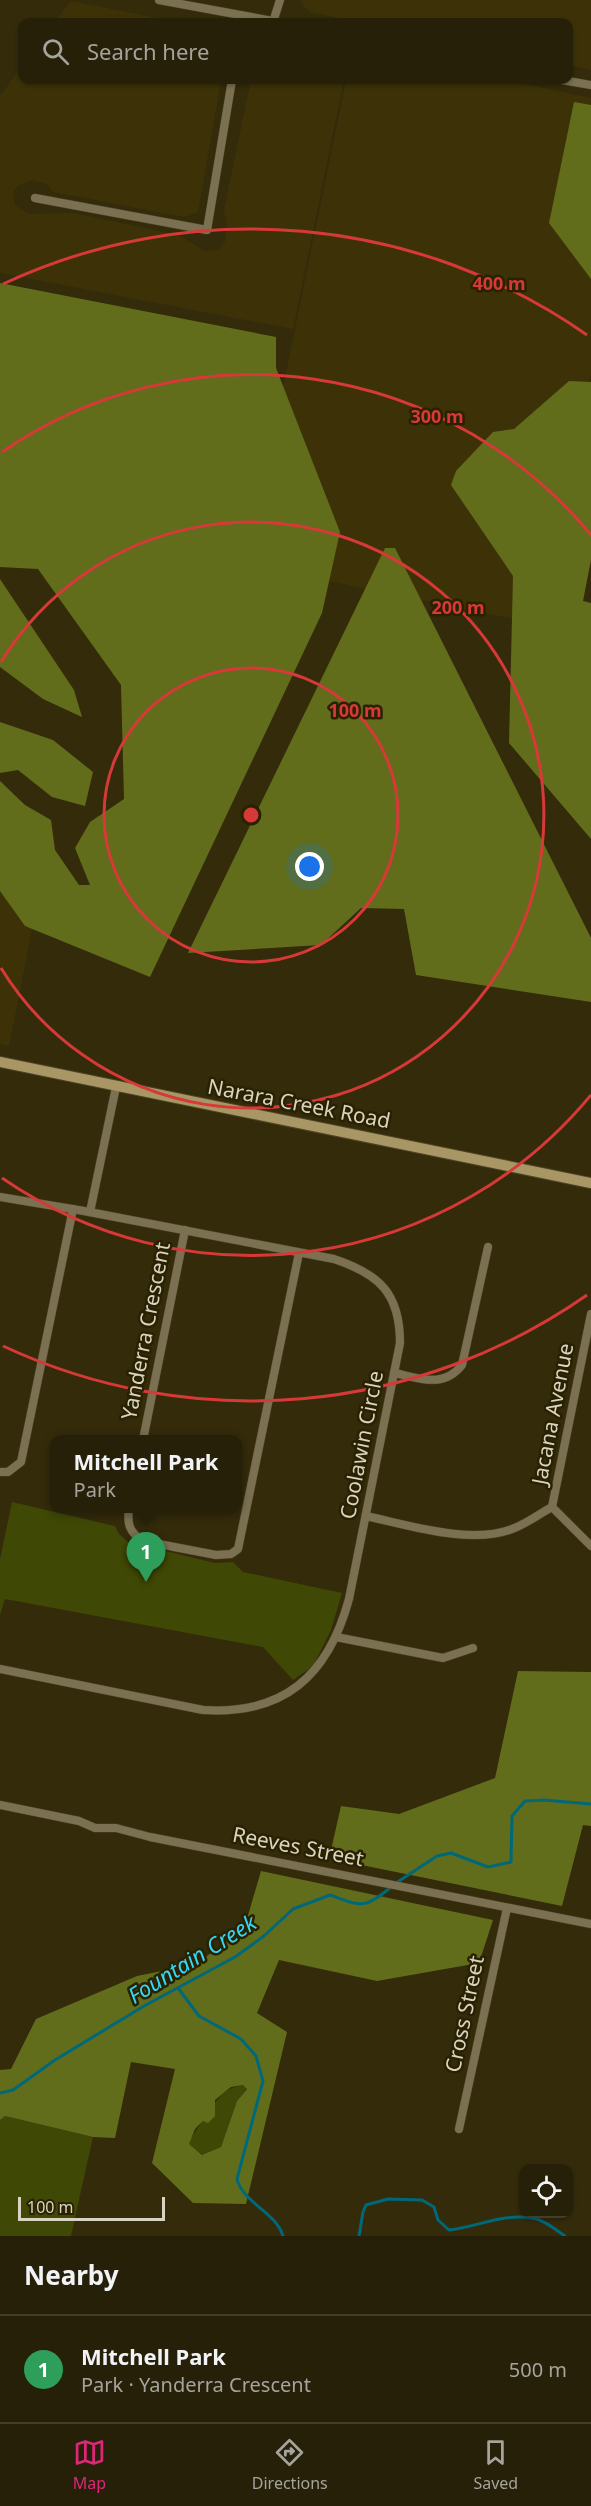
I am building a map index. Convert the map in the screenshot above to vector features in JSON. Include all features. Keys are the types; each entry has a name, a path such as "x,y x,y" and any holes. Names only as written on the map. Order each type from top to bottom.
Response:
{"street":[{"path":"159,0 234,18"},
{"path":"277,18 280,0"},
{"path":"573,82 591,85"},
{"path":"34,198 207,230 231,84"},
{"name":"Narara Creek Road","path":"0,1062 591,1183"},
{"path":"90,1212 116,1087"},
{"name":"Coolawin Circle","path":"0,1197 185,1230 334,1259 353,1265 370,1274 383,1285 392,1299 400,1329 400,1343 349,1599 336,1637 315,1669 301,1684 282,1697 265,1704 230,1712 203,1710 0,1669"},
{"path":"0,1472 8,1472 21,1462 73,1209"},
{"name":"Yanderra Crescent","path":"144,1435 185,1230"},
{"path":"394,1373 429,1380 444,1380 455,1374 462,1365 488,1247"},
{"path":"129,1513 129,1528 134,1535 143,1540 216,1556 231,1554 238,1549 299,1253"},
{"name":"Jacana Avenue","path":"366,1516 442,1532 485,1536 512,1529 552,1507 591,1314"},
{"path":"552,1507 591,1546"},
{"path":"336,1637 443,1658 473,1648"},
{"name":"Reeves Street","path":"0,1805 79,1821 95,1828 116,1827 150,1837 591,1924"},
{"name":"Cross Street","path":"459,2129 507,1908"}],"shaded area":[{"path":"301,0 591,0 591,70 573,66 573,18 340,18 310,12 300,2"},
{"path":"71,1 157,18 57,18"},
{"path":"18,71 18,84 220,84 198,212 185,217 53,192 47,184 33,180 19,185 13,191 15,205 29,214 73,213 178,235 205,251 218,250 225,242 227,225 224,210 250,84 343,84 293,329 0,273 0,96"},
{"path":"345,84 524,84 591,98 591,373 539,624 247,564"},
{"path":"0,807 52,828 9,1046 0,1044"}],"green space":[{"path":"574,102 591,105 591,279 549,223"},
{"path":"0,283 276,337 276,368 340,532 322,613 150,977 25,926 0,891 0,781 25,805 51,820 55,850 79,885 90,885 75,848 90,822 124,799 121,685 38,569 0,567"},
{"path":"569,381 591,382 591,560 583,601 591,603 591,839 509,743 513,576 451,485 456,471 493,432 514,429"},
{"path":"385,548 395,548 591,938 591,1002 416,975 404,909 361,908 321,945 188,953"},
{"path":"0,579 74,690 82,717 43,699 0,667"},
{"path":"0,722 53,740 93,772 85,806 52,797 18,770 0,773"},
{"path":"12,1502 50,1511 50,1513 59,1513 115,1526 119,1534 128,1542 215,1563 233,1562 243,1572 342,1593 331,1630 313,1666 293,1680 263,1647 5,1599 0,1615 0,1559"},
{"path":"518,1671 591,1672 591,1826 583,1825 562,1906 332,1859 331,1850 341,1806 399,1814 495,1778"},
{"path":"261,1871 493,1920 479,1963 377,1981 279,1960 257,2013 287,2032 246,2204 193,2203 152,2163 175,2069 131,2062 115,2138 93,2137 5,2116 0,2120 0,2070 11,2069 36,2019 137,1976 196,1964 244,1929","holes":["243,2085 247,2089 237,2101 221,2147 202,2155 189,2144 195,2129 203,2121 208,2123 215,2116 215,2100 231,2087"]},
{"path":"243,2085 247,2088 237,2101 221,2147 203,2155 188,2144 220,2097 230,2089"},
{"path":"5,2116 93,2137 71,2236 0,2236 0,2120"}],"waterway":[{"name":"Fountain Creek","path":"396,1883 437,1856 451,1853 488,1867 511,1862 512,1816 525,1801 544,1800 591,1804"},
{"name":"Fountain Creek","path":"0,2093 13,2090 55,2060 144,2006 235,1957 264,1936 293,1909 330,1895 349,1902 368,1903 391,1887"},
{"path":"178,1988 199,2016 241,2039 256,2056 263,2081 237,2179 246,2195 274,2220 283,2236"},
{"path":"359,2236 366,2205 388,2199 422,2200 434,2207 438,2220 449,2230 511,2217 522,2217 541,2220 565,2236"}],"place":[{"name":"Mitchell Park","path":"146,1582"}]}
